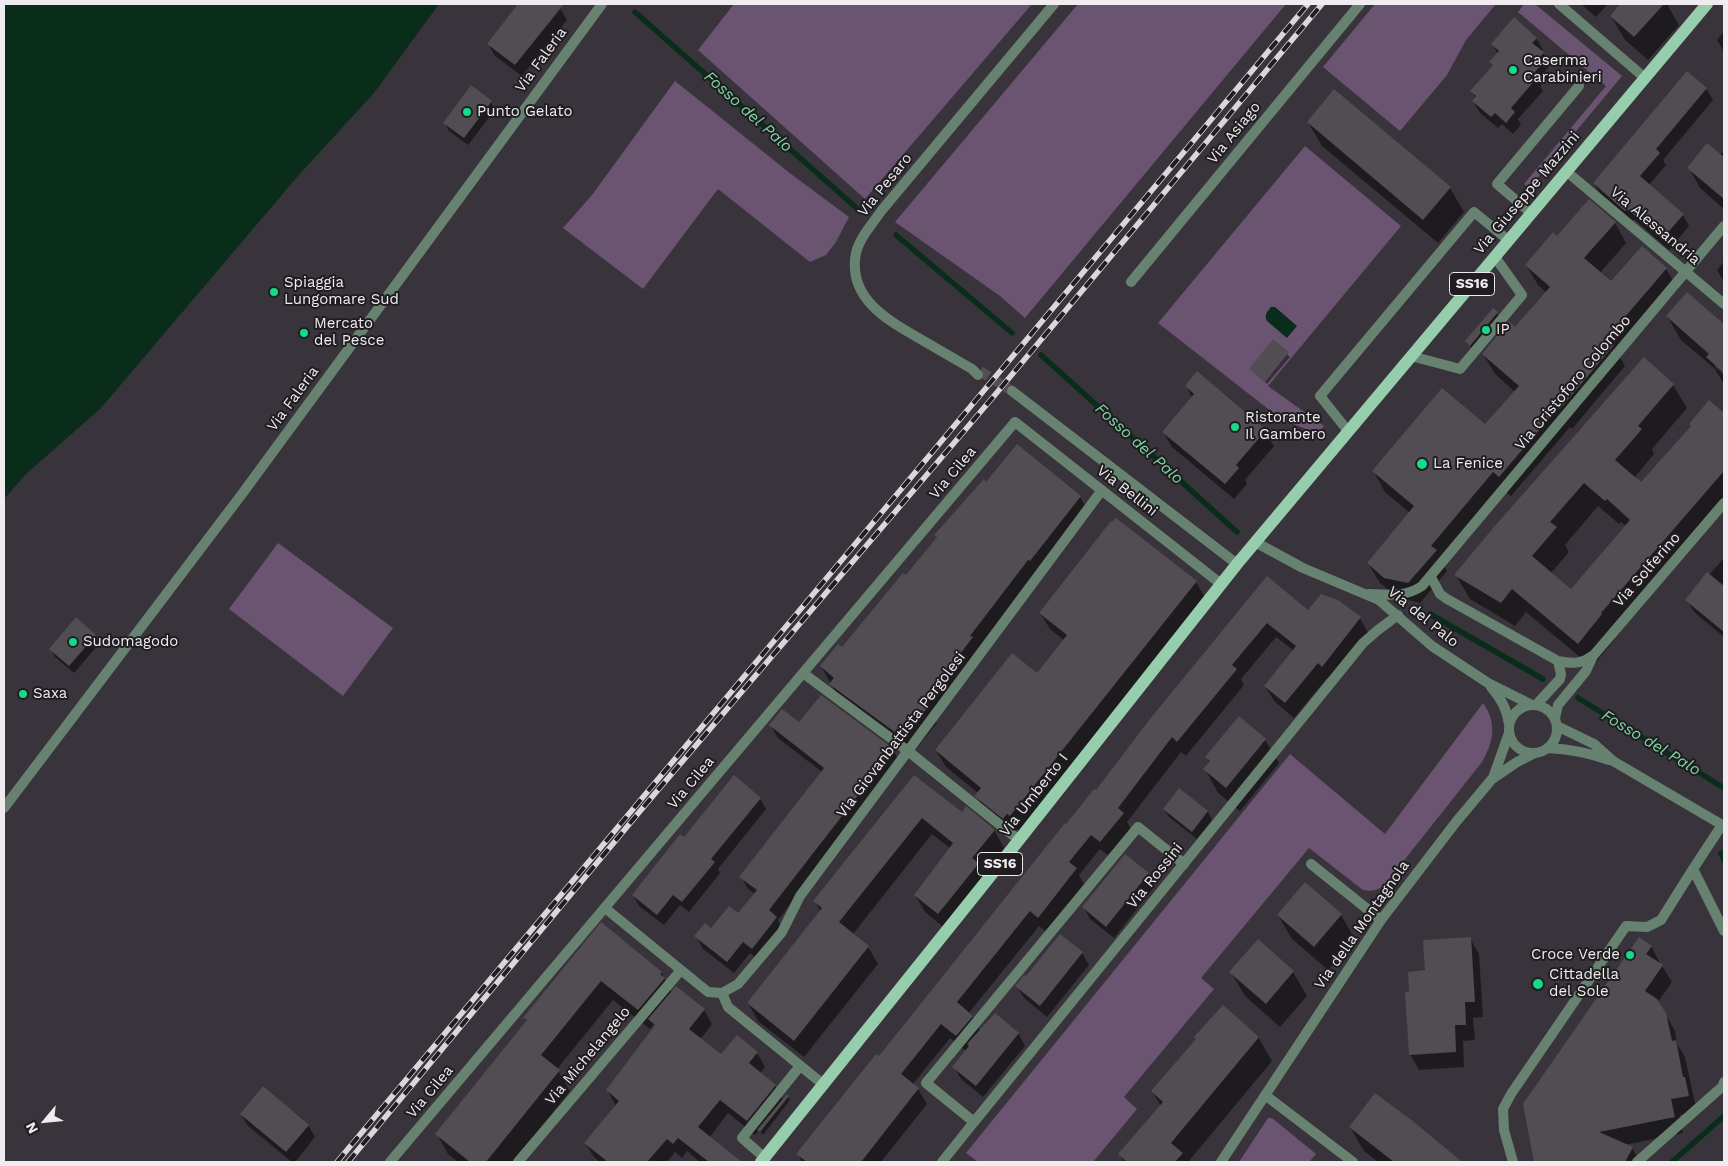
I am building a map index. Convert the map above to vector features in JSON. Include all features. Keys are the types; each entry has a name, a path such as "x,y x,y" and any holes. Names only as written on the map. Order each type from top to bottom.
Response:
{"main road":[{"name":"Via Giuseppe Mazzini","path":"1237,564 1707,4"},
{"name":"Via Umberto I","path":"763,1160 1237,564"}],"street":[{"name":"Via Faleria","path":"4,808 242,494 602,4"},
{"name":"Via Pesaro","path":"977,372 895,324 882,315 869,302 859,286 855,266 857,251 863,237 882,210 1054,4"},
{"name":"Via Asiago","path":"1131,282 1360,4"},
{"path":"1559,4 1645,78"},
{"path":"1531,213 1497,184 1579,86"},
{"name":"Via Alessandria","path":"1566,171 1724,304"},
{"path":"1348,431 1320,396 1474,212 1508,240"},
{"name":"Via Cristoforo Colombo","path":"1370,594 1399,596 1413,592 1431,577 1724,226"},
{"path":"1411,356 1460,369 1522,295 1495,257"},
{"path":"1013,394 1237,564"},
{"name":"Via Bellini","path":"1015,422 1221,584"},
{"name":"Via Cilea","path":"390,1162 1015,422"},
{"name":"Via Giovanbattista Pergolesi","path":"722,993 738,984 782,932 800,896 1102,490"},
{"name":"Via Solferino","path":"1556,722 1558,705 1586,671 1593,656 1724,503"},
{"name":"Via del Palo","path":"1256,542 1303,568 1370,594 1388,606 1432,646 1488,683 1534,705 1547,709 1556,722 1594,744 1613,761 1723,826"},
{"name":"Via del Palo","path":"1431,577 1440,594 1447,600 1558,661"},
{"name":"Via Rossini","path":"942,1162 1363,643 1398,615"},
{"path":"1509,729 1512,717 1517,711 1524,706 1534,705 1560,679 1558,661 1567,663 1583,662 1593,656"},
{"path":"803,673 908,751 1019,840"},
{"name":"Via del Palo","path":"1488,683 1504,704 1512,741 1517,748 1533,754 1548,748 1574,750 1613,761"},
{"path":"1548,748 1556,738 1556,722"},
{"name":"Via della Montagnola","path":"1222,1162 1381,920 1492,778 1503,754 1509,729"},
{"name":"Via della Montagnola","path":"1492,778 1533,754"},
{"path":"1513,1162 1504,1130 1503,1109 1512,1094 1626,926 1647,927 1661,920 1723,826"},
{"path":"974,1122 926,1083 1138,827 1184,864"},
{"path":"1311,864 1381,920"},
{"path":"1693,869 1724,931"},
{"path":"605,908 708,992 722,993 728,1007 824,1085"},
{"name":"Via Michelangelo","path":"518,1162 681,970"},
{"path":"763,1160 742,1138 800,1066"},
{"path":"1637,1162 1723,1086 1724,1082"},
{"path":"1265,1095 1353,1162"}],"shaded area":[{"path":"4,4 439,4 374,93 297,177 101,408 25,475 4,499"},
{"path":"734,4 1032,4 865,199 698,50"},
{"path":"1078,4 1286,4 1025,318 1000,296 895,222"},
{"path":"1375,4 1496,4 1466,40 1447,75 1400,131 1323,67"},
{"path":"1524,4 1535,4 1622,76 1529,188 1524,184 1606,86 1518,12"},
{"path":"675,81 791,174 849,217 836,242 826,255 810,262 718,189 643,289 563,228 592,195"},
{"path":"1305,146 1401,226 1268,386 1324,426 1318,434 1281,419 1158,323"},
{"path":"1271,307 1275,307 1297,326 1287,338 1267,321 1266,315"},
{"path":"278,543 393,628 343,696 229,609"},
{"path":"1483,703 1490,718 1492,732 1489,747 1482,762 1387,882 1376,890 1363,890 1309,848 1201,978 1214,989 1124,1097 1137,1109 1093,1162 978,1162 966,1153 1290,754 1385,834"},
{"path":"1268,1118 1272,1118 1316,1154 1309,1162 1239,1162"}],"building":[{"path":"518,4 564,4 515,65 487,44"},
{"path":"1620,4 1664,4 1634,37 1610,16"},
{"name":"Caserma Carabinieri","path":"1514,17 1537,38 1532,43 1544,52 1538,60 1542,64 1533,74 1537,78 1511,108 1515,112 1506,123 1495,113 1491,117 1472,101 1476,96 1470,91 1493,65 1489,62 1499,51 1491,44"},
{"path":"1687,71 1707,88 1656,149 1660,153 1640,176 1684,214 1662,239 1627,209 1625,211 1593,183"},
{"name":"Punto Gelato","path":"471,85 492,101 464,138 443,123"},
{"path":"1334,89 1451,187 1423,220 1307,122"},
{"path":"1707,143 1724,157 1724,199 1687,168"},
{"path":"1589,199 1616,222 1584,258 1611,281 1642,246 1667,268 1606,339 1614,345 1499,477 1493,472 1431,546 1437,550 1408,583 1384,578 1367,563 1414,506 1372,471 1442,388 1485,424 1519,386 1482,354 1509,321 1515,327 1550,287 1525,265 1553,232 1557,236"},
{"path":"1687,292 1724,324 1724,373 1706,357 1709,354 1666,316"},
{"path":"1493,308 1498,312 1470,346 1465,341"},
{"path":"1273,339 1289,352 1265,382 1249,369"},
{"path":"1644,357 1674,384 1638,426 1642,429 1615,460 1641,482 1691,426 1689,424 1709,400 1724,413 1724,471 1601,613 1578,644 1512,589 1501,603 1454,575","holes":["1584,483 1605,501 1607,499 1630,520 1571,589 1532,556 1557,527 1550,522"]},
{"name":"Ristorante Il Gambero","path":"1197,371 1266,430 1236,465 1239,468 1225,484 1162,432 1194,394 1185,386"},
{"path":"1017,444 1081,496 1030,561 1028,560 970,636 973,637 951,666 954,669 926,705 928,707 903,738 829,684 834,678 820,666 838,644 842,647 903,573 906,575 937,537 934,535 984,479 986,482"},
{"path":"1116,518 1197,581 1010,816 1007,814 1003,819 974,796 981,788 935,750 1012,653 1037,673 1067,635 1039,613 1111,521"},
{"path":"1707,572 1724,586 1724,632 1685,600"},
{"path":"1267,576 1308,610 1321,594 1338,600 1361,617 1322,667 1318,663 1285,703 1264,686 1296,646 1267,623 1232,665 1237,669 1177,742 1172,737 1118,808 1124,813 1100,842 1091,835 1069,862 1077,868 1038,918 1030,911 957,1002 973,1016 956,1036 941,1024 901,1074 919,1088 861,1162 807,1162 796,1154 876,1054 879,1056 1065,823 1094,789 1096,790 1150,719"},
{"name":"Sudomagodo","path":"76,617 96,635 69,666 49,649"},
{"path":"821,695 894,749 769,910 777,917 752,949 743,942 727,962 694,936 705,923 711,928 729,906 738,913 757,890 739,877 824,768 769,725 782,709 799,722"},
{"path":"1239,716 1266,739 1226,788 1203,769 1210,761 1205,757"},
{"path":"734,775 761,798 711,859 715,862 682,902 673,895 657,915 632,895 680,834 684,837"},
{"path":"914,775 962,812 966,806 995,830 972,858 979,863 938,914 914,895 953,843 922,818 839,922 869,946 794,1041 747,1003 822,908 813,901"},
{"path":"1179,788 1208,811 1192,832 1163,809"},
{"path":"1125,854 1149,873 1106,927 1082,907"},
{"path":"1305,882 1342,914 1314,947 1277,915"},
{"path":"601,922 662,972 660,974 665,978 638,1010 601,981 541,1055 560,1070 486,1162 470,1162 435,1134 527,1020 523,1018"},
{"path":"1060,934 1083,952 1040,1006 1015,986 1024,975 1026,976"},
{"path":"1471,937 1475,1002 1465,1002 1466,1025 1455,1025 1456,1052 1409,1055 1405,992 1409,992 1408,972 1425,970 1423,940"},
{"path":"1639,937 1652,946 1646,954 1663,965 1645,991 1657,999 1666,1013 1672,1041 1676,1040 1683,1077 1685,1077 1689,1096 1671,1099 1675,1117 1599,1132 1633,1147 1625,1162 1534,1162 1523,1104"},
{"path":"1258,939 1294,971 1266,1004 1229,972"},
{"path":"676,986 705,1009 689,1029 721,1054 737,1035 758,1052 749,1063 776,1085 747,1121 720,1100 698,1127 742,1162 709,1162 678,1138 673,1144 667,1139 647,1162 608,1162 584,1143 619,1101 606,1090 655,1025 648,1019"},
{"path":"1223,1005 1259,1037 1171,1143 1183,1153 1175,1162 1127,1162 1118,1154 1163,1102 1151,1091 1196,1039 1194,1037"},
{"path":"995,1013 1019,1033 976,1086 952,1067 969,1046 967,1044"},
{"path":"263,1086 309,1125 286,1152 240,1114"},
{"path":"1375,1093 1414,1122 1462,1162 1394,1162 1349,1127"},
{"path":"787,1094 789,1096 760,1132 757,1130"}],"waterway":[{"name":"Fosso del Palo","path":"635,12 860,211"},
{"name":"Fosso del Palo","path":"896,235 1012,333"},
{"name":"Fosso del Palo","path":"1041,355 1237,532"},
{"name":"Fosso del Palo","path":"1430,614 1543,679"},
{"name":"Fosso del Palo","path":"1578,698 1724,788"},
{"path":"1721,853 1724,860"},
{"path":"1672,1162 1724,1116"}],"tunnel":[{"path":"980,371 1012,391"}],"railway":[{"path":"337,1162 1308,4"},
{"path":"348,1162 646,804 994,396 1322,4"}],"place":[{"name":"Caserma Carabinieri","path":"1513,70"},
{"name":"Punto Gelato","path":"467,112"},
{"name":"Spiaggia Lungomare Sud","path":"274,292"},
{"name":"IP","path":"1486,330"},
{"name":"Mercato del Pesce","path":"304,333"},
{"name":"Ristorante Il Gambero","path":"1235,427"},
{"name":"La Fenice","path":"1422,464"},
{"name":"Sudomagodo","path":"73,642"},
{"name":"Saxa","path":"23,694"},
{"name":"Croce Verde","path":"1630,955"},
{"name":"Cittadella del Sole","path":"1538,984"}]}
